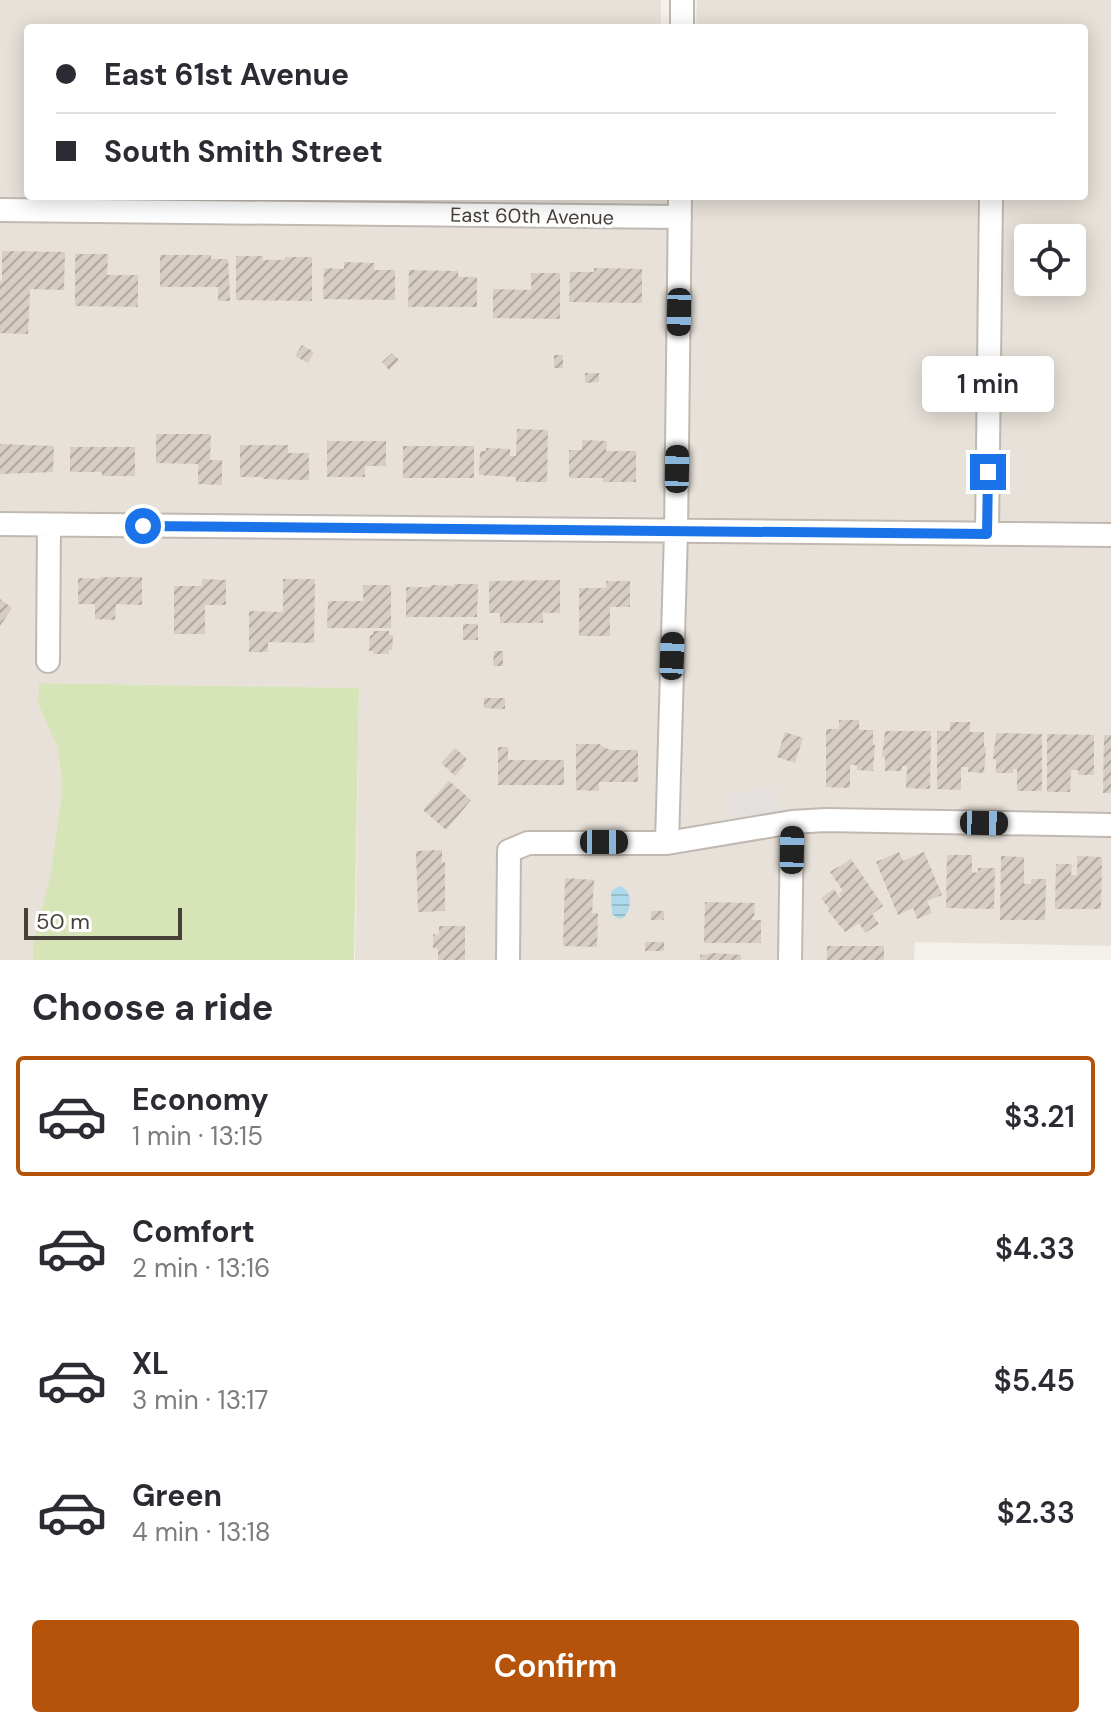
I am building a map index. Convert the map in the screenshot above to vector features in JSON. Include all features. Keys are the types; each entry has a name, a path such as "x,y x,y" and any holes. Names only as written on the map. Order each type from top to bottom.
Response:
{"street":[{"path":"682,0 682,24"},
{"path":"987,534 991,200"},
{"path":"667,843 676,532 680,207"},
{"name":"East 60th Avenue","path":"0,210 680,207"},
{"path":"0,524 1111,535"},
{"path":"48,661 49,525"},
{"path":"508,960 509,851 519,846 541,842 667,843 792,822 825,820 1111,825"},
{"path":"790,960 792,822"}],"shaded area":[{"path":"0,0 661,0 661,24 24,24 24,200 1088,200 1088,24 696,24 697,0 1111,0 1111,946 915,942 914,960 355,960 359,688 40,683 38,704 57,746 62,780 50,877 33,944 33,960 0,960"},
{"path":"775,787 781,825 733,832 727,795"}],"green space":[{"path":"39,683 359,688 354,960 33,960 33,944 50,877 62,780 57,746 38,704"}],"water":[{"path":"620,886 627,892 630,901 626,915 619,919 612,914 611,893"}],"building":[{"path":"2,251 65,252 64,290 30,289 28,334 0,333"},
{"path":"75,254 108,254 107,275 138,275 138,307 75,306"},
{"path":"160,255 211,255 211,259 228,259 230,301 218,301 218,287 160,287"},
{"path":"236,256 263,256 263,260 312,257 312,301 236,300"},
{"path":"344,262 374,263 374,270 395,270 395,300 323,299 324,268 344,269"},
{"path":"594,268 642,269 642,303 569,302 570,272 594,272"},
{"path":"409,270 458,271 458,277 477,277 477,307 408,307"},
{"path":"531,273 560,273 560,319 493,318 493,289 531,290"},
{"path":"302,345 314,352 308,363 295,356"},
{"path":"392,353 399,360 389,370 382,362"},
{"path":"554,355 563,355 563,368 554,368"},
{"path":"585,373 599,373 599,382 585,383"},
{"path":"517,429 548,430 547,482 516,482 516,477 479,475 480,451 486,451 486,448 510,449 510,456 516,456"},
{"path":"156,434 211,434 210,460 222,460 222,485 198,484 198,464 156,463"},
{"path":"582,440 607,441 606,451 636,451 636,482 569,478 569,450 582,450"},
{"path":"327,441 386,441 386,466 365,466 365,477 327,477"},
{"path":"0,444 54,446 53,472 0,474"},
{"path":"240,445 288,445 288,453 309,453 309,480 240,477"},
{"path":"403,446 474,446 474,478 403,478"},
{"path":"70,447 135,447 135,476 70,472"},
{"path":"142,577 142,605 116,604 115,620 95,619 95,604 78,604 78,578"},
{"path":"202,579 226,580 226,605 205,605 205,634 174,634 174,586 202,586"},
{"path":"283,579 315,579 314,643 268,642 268,652 249,652 249,611 283,612"},
{"path":"560,580 560,613 543,613 543,623 500,623 500,613 489,613 489,581"},
{"path":"606,581 630,581 630,607 610,607 610,636 579,636 579,588 606,588"},
{"path":"478,584 477,617 406,617 406,587"},
{"path":"363,585 391,585 391,628 327,628 328,601 363,601"},
{"path":"0,599 12,608 0,626"},
{"path":"463,624 478,624 478,640 463,640"},
{"path":"373,631 389,631 389,635 393,635 389,654 369,651"},
{"path":"494,651 503,651 503,666 493,666"},
{"path":"484,698 505,698 505,709 484,708"},
{"path":"839,720 859,720 859,730 873,730 873,771 857,770 857,765 850,765 850,788 826,787 826,729 839,729"},
{"path":"950,722 970,722 970,732 984,732 984,773 968,772 968,767 961,767 961,790 937,789 937,731 950,731"},
{"path":"885,731 931,731 930,789 906,788 907,766 902,766 902,771 885,771 885,757 882,757"},
{"path":"785,732 803,738 795,763 777,757"},
{"path":"996,733 1042,734 1042,791 1017,791 1017,769 1013,769 1013,773 996,773 996,759 993,759"},
{"path":"1047,734 1094,735 1094,775 1078,775 1078,770 1071,770 1070,792 1047,792"},
{"path":"1104,735 1111,735 1111,793 1103,793"},
{"path":"576,744 599,744 611,750 638,750 638,782 599,782 599,791 576,790"},
{"path":"498,747 508,747 508,760 564,760 564,785 498,785"},
{"path":"455,748 467,759 455,776 441,763"},
{"path":"449,781 471,800 446,830 423,810"},
{"path":"442,850 442,863 445,862 445,911 418,912 416,851"},
{"path":"899,852 903,861 924,852 942,895 927,901 932,913 917,919 913,908 898,915 876,862"},
{"path":"947,855 972,855 972,872 978,873 978,868 995,868 994,909 946,908"},
{"path":"1001,856 1024,857 1024,884 1031,884 1031,879 1046,879 1045,920 1000,920"},
{"path":"1077,856 1102,857 1101,909 1055,909 1056,864 1072,864 1071,875 1077,875"},
{"path":"851,859 883,906 872,914 879,924 865,933 859,923 845,932 821,898 834,889 840,898 839,893 843,891 830,872"},
{"path":"565,878 594,880 592,913 598,913 597,947 563,946"},
{"path":"705,902 755,903 752,920 761,920 761,943 704,943"},
{"path":"651,911 664,911 664,920 651,920"},
{"path":"439,926 465,926 465,960 438,960 438,949 433,948 433,934 439,935"},
{"path":"645,942 664,942 664,951 645,951"},
{"path":"827,946 884,946 884,960 827,960"},
{"path":"700,955 741,955 741,960 700,960"}],"route":[{"path":"143,526 987,534 988,472"}]}
